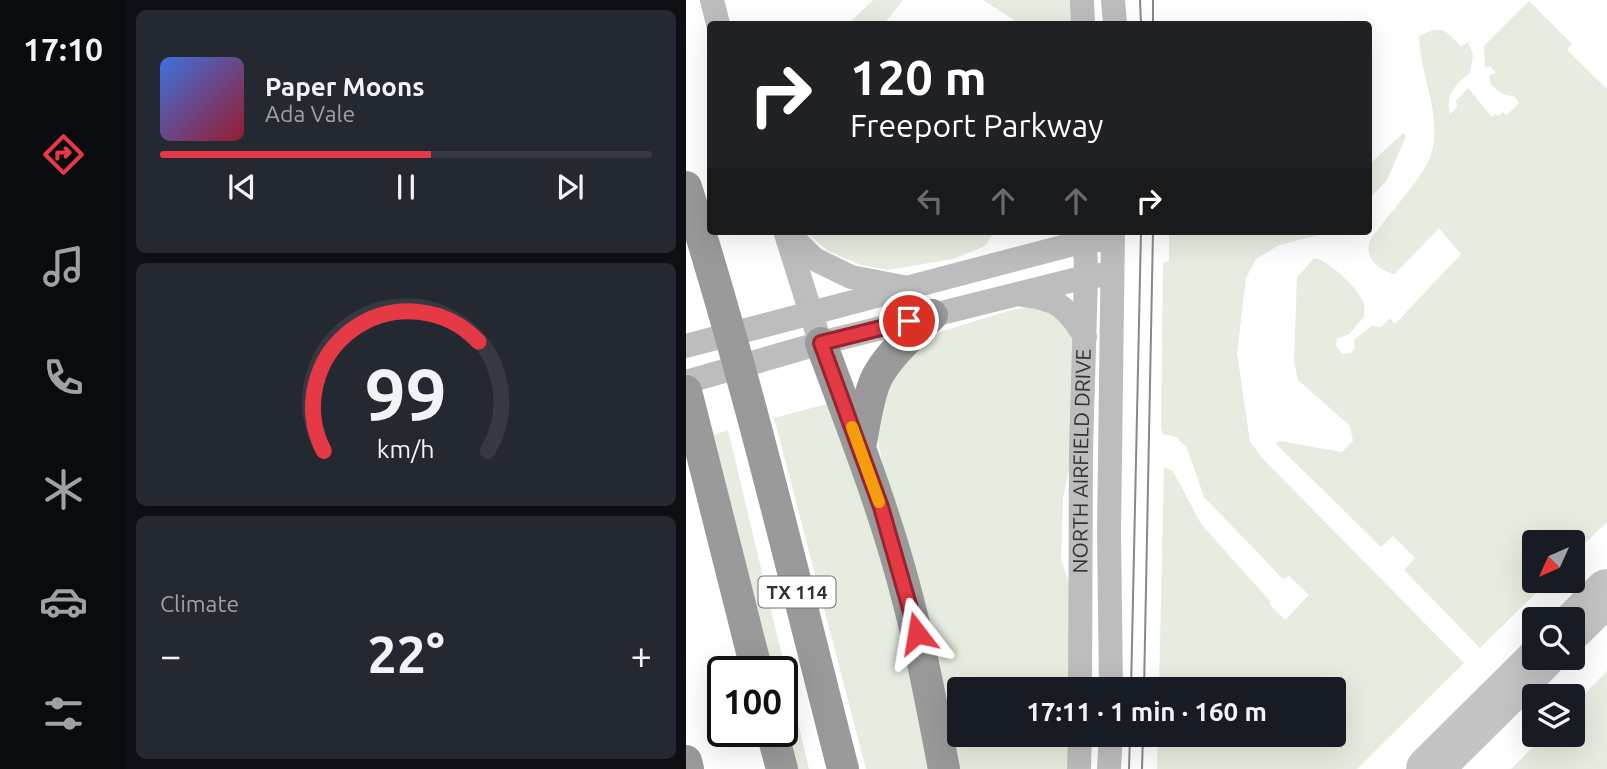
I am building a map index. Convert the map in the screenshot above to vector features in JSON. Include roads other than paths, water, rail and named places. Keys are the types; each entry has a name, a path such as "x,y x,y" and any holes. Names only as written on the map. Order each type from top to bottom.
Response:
{"highway":[{"name":"TX 114","path":"686,187 714,273 843,769"},
{"path":"860,447 878,376 899,348 932,315"},
{"path":"816,329 860,447 906,593 924,660 944,769"},
{"path":"686,391 691,434 753,656"},
{"name":"TX 114","path":"691,434 738,656"},
{"path":"759,747 764,769"},
{"path":"776,747 782,769"},
{"path":"686,761 688,769"}],"main road":[{"path":"712,0 717,21"},
{"path":"1082,0 1083,21"},
{"path":"1113,0 1115,21"},
{"path":"786,235 816,329"},
{"path":"789,235 814,259 851,276 911,288"},
{"path":"686,382 911,288 1085,236 1113,235"},
{"name":"NORTH AIRFIELD DRIVE","path":"1111,677 1109,533 1113,235"},
{"name":"NORTH AIRFIELD DRIVE","path":"1080,677 1085,236"},
{"path":"686,346 932,315 1086,277 1112,274"},
{"path":"1015,294 1049,299 1064,308 1085,337"},
{"path":"1079,769 1080,747"},
{"path":"1109,769 1110,747"}],"tram line":[{"path":"1140,0 1141,21"},
{"path":"1153,0 1153,21"},
{"path":"1131,677 1141,235"},
{"path":"1144,677 1153,235"},
{"path":"1129,769 1130,747"},
{"path":"1142,769 1143,747"}]}
